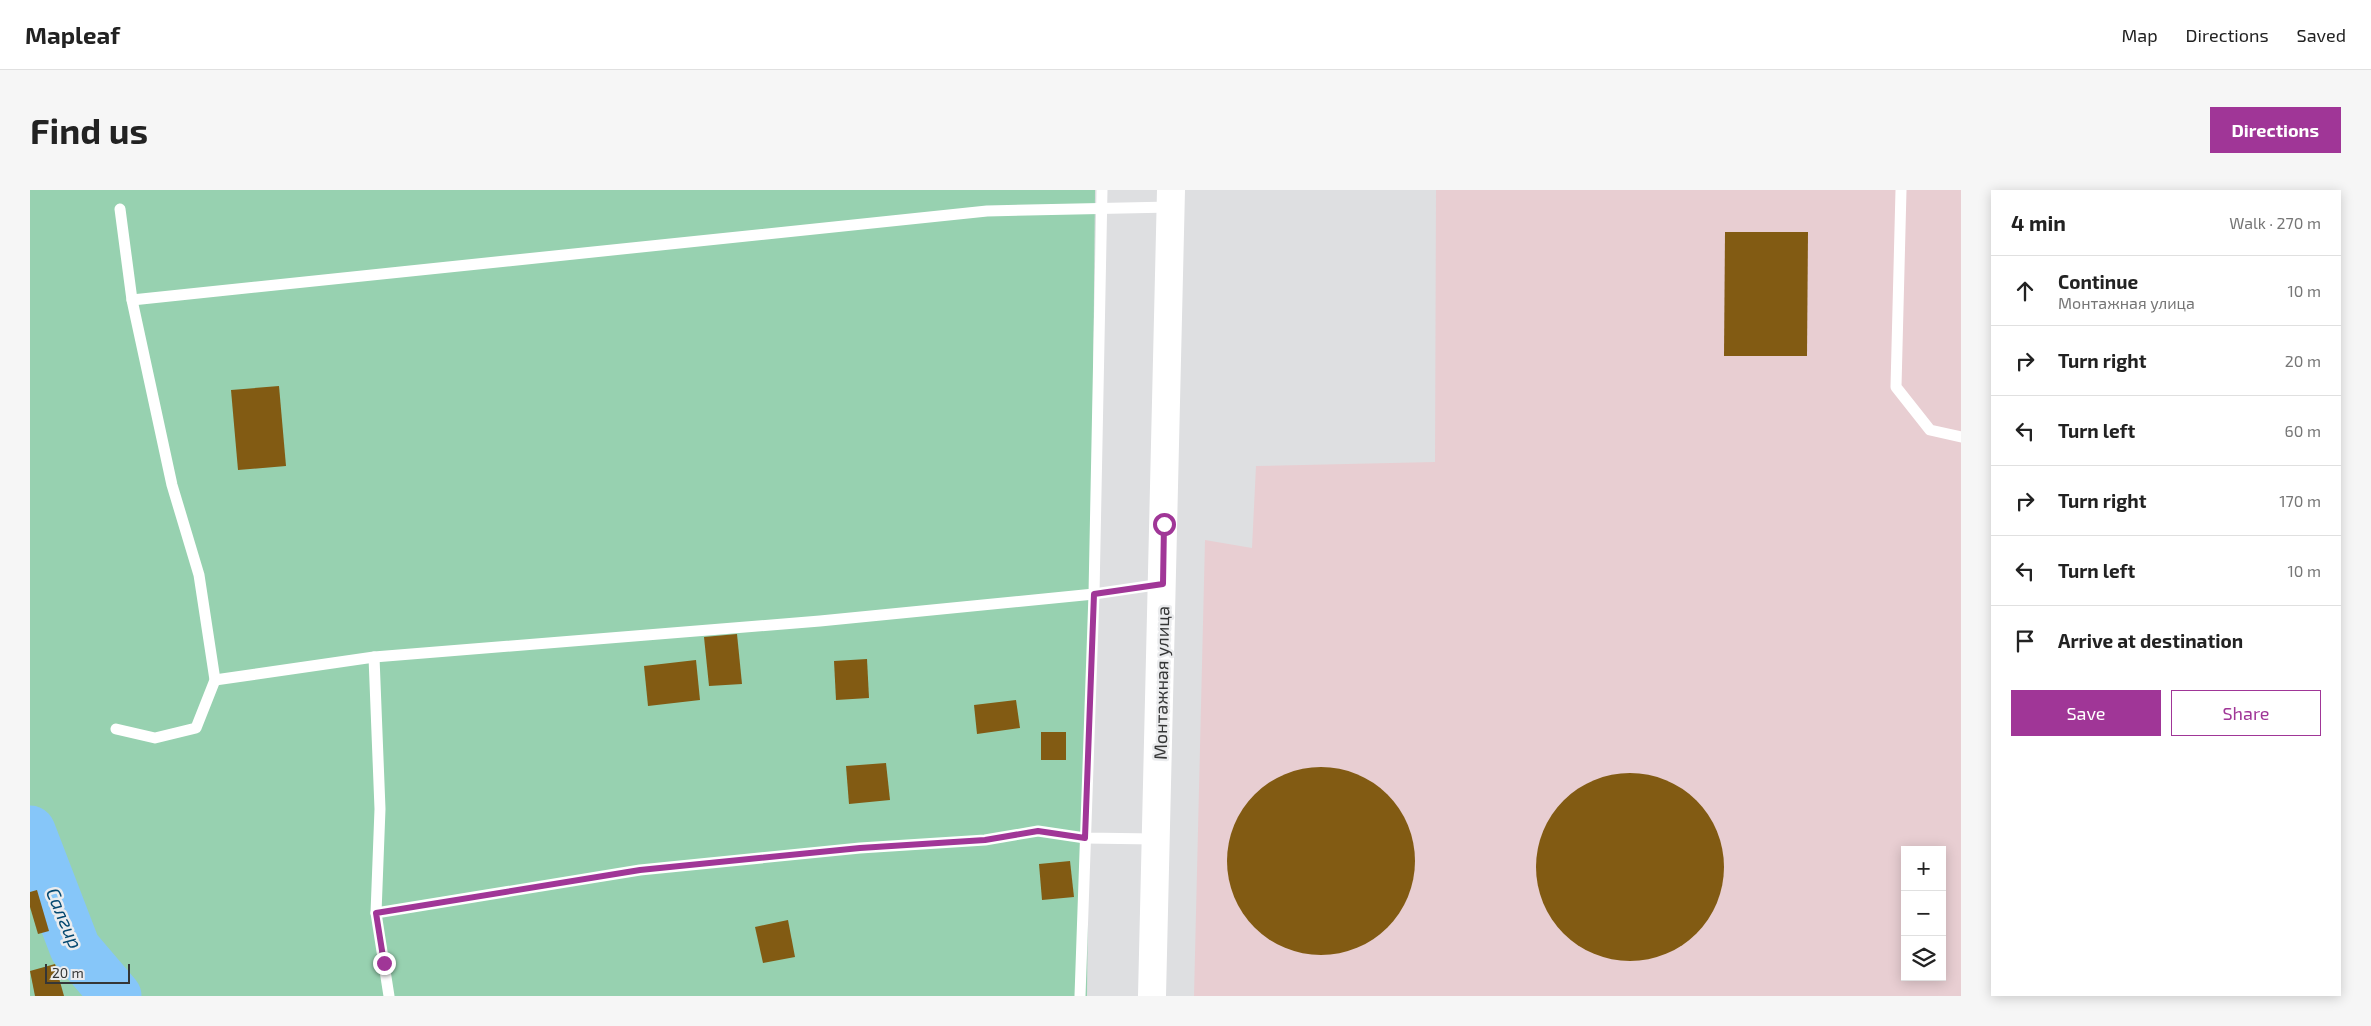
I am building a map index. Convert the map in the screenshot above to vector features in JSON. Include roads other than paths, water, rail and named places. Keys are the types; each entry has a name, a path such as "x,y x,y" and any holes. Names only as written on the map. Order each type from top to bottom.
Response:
{"street":[{"name":"Монтажная улица","path":"1152,996 1171,199"}],"lane":[{"path":"1080,996 1094,594 1102,190"},
{"path":"1901,190 1896,387 1930,430 1961,436"},
{"path":"132,300 986,211 1102,208 1171,199"},
{"path":"116,729 155,738 196,728 215,680 200,575 172,485 132,300 120,209"},
{"path":"215,680 374,657 820,621 1094,594 1163,584"},
{"path":"374,657 380,808 376,913 389,996"},
{"path":"376,913 640,870 860,848 985,840 1038,831 1085,838 1157,839"}],"waterway":[{"name":"Салгир","path":"30,831 75,948 116,996"}]}
